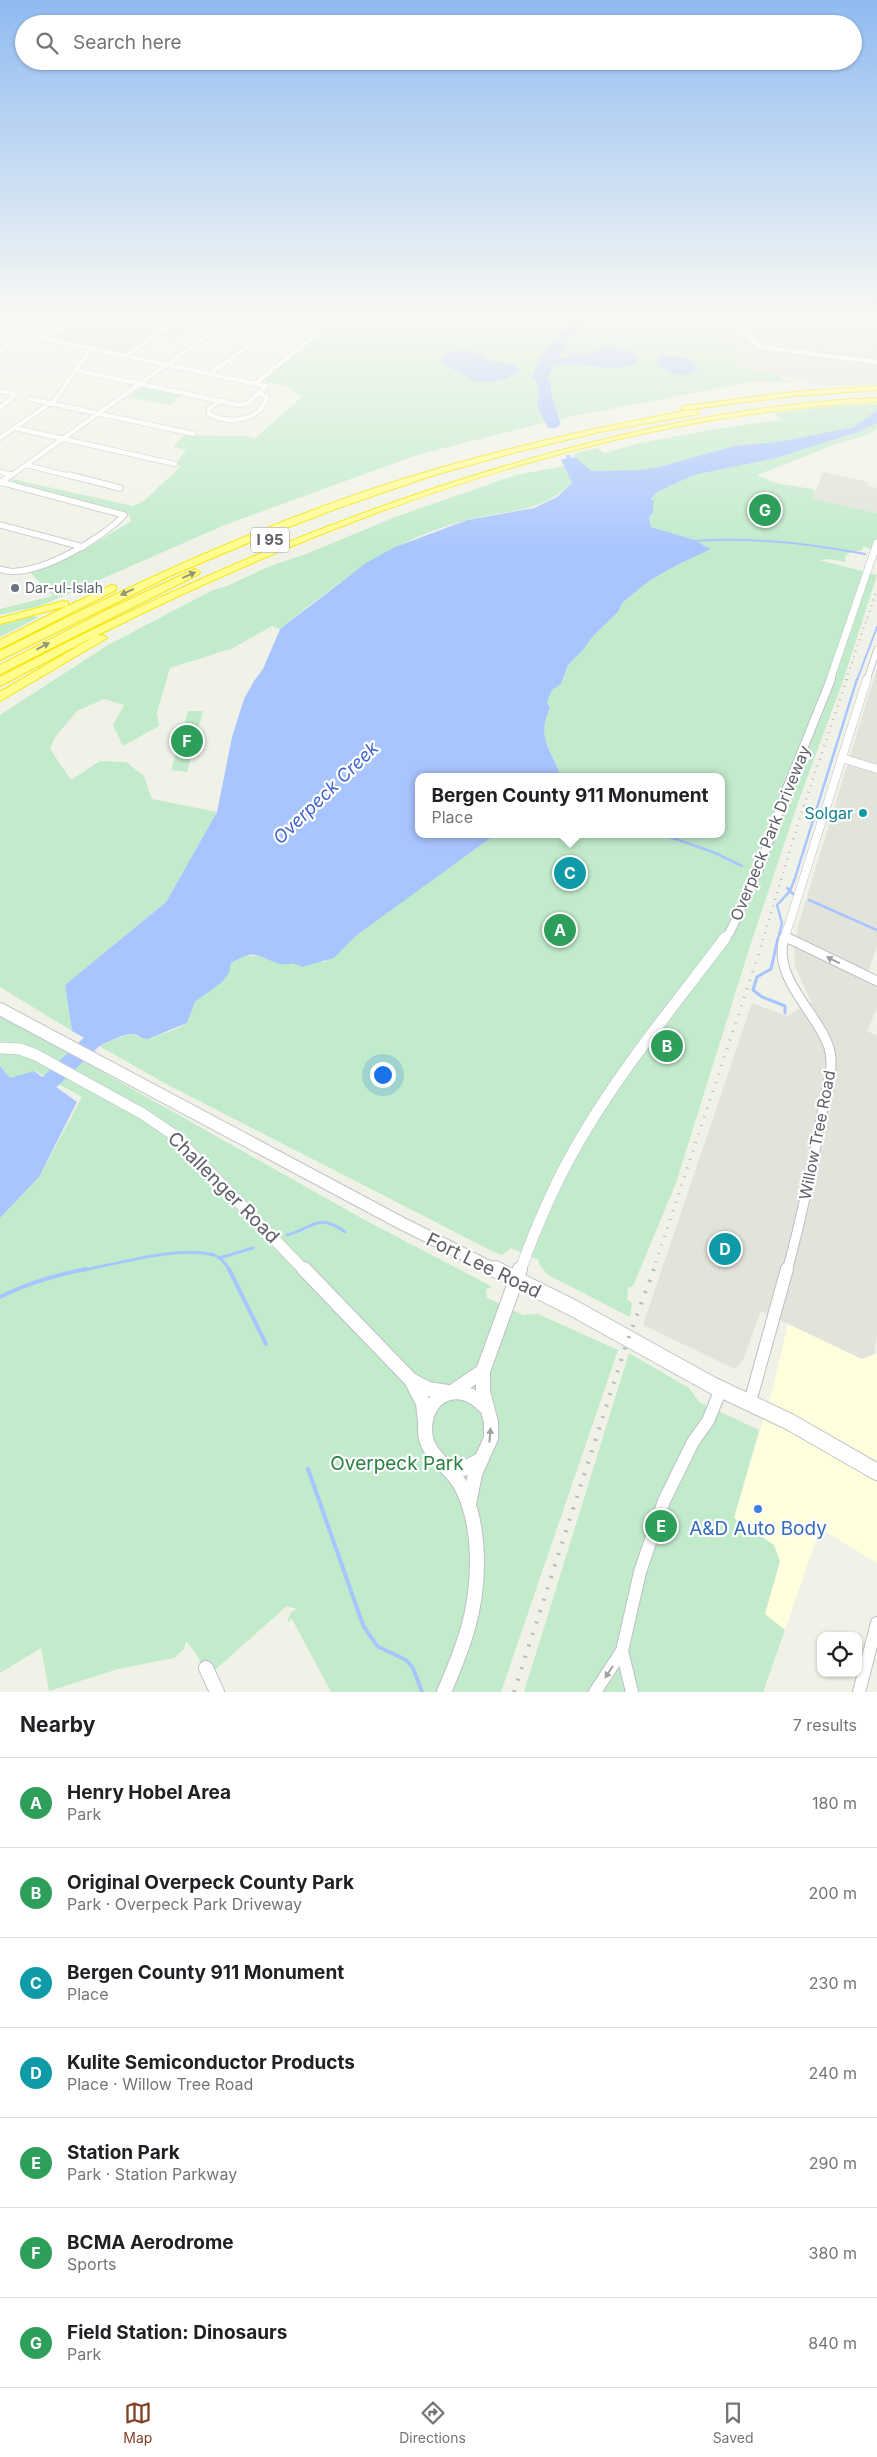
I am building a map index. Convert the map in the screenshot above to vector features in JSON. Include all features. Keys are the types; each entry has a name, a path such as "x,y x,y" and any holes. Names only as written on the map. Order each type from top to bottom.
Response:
{"highway":[{"name":"I 95","path":"0,656 146,583 280,525 419,476 552,443 691,412 828,395"},
{"name":"I 95","path":"0,645 121,584 237,533 332,497 437,463 579,437 707,419 799,399 862,395"},
{"name":"I 95","path":"799,399 877,400"},
{"name":"I 95","path":"0,682 138,609 247,559 552,443"},
{"name":"I 95","path":"0,670 138,598 267,541 398,492 552,443"},
{"path":"0,697 122,626 247,559"},
{"path":"0,622 43,611 121,584"}],"main road":[{"name":"Fort Lee Road","path":"0,1009 237,1134 401,1224 606,1326 877,1472"}],"street":[{"path":"0,408 18,395"},
{"path":"0,438 50,403 58,395"},
{"path":"1,482 125,395"},
{"path":"191,395 244,404 257,395"},
{"path":"219,401 209,409 209,414 223,419 240,421 247,419 266,402 267,397 263,395"},
{"path":"30,399 194,434"},
{"path":"15,428 175,464"},
{"path":"26,465 120,488"},
{"path":"0,472 12,475"},
{"path":"0,569 16,572 83,547 119,522 124,515 1,482"},
{"path":"0,525 83,547"},
{"name":"Overpeck Park Driveway","path":"483,1371 533,1234 584,1133 646,1042 730,932 739,914 759,869 788,785 822,702 877,543"},
{"name":"Willow Tree Road","path":"750,1402 799,1228 831,1064 830,1050 827,1042 794,991 788,977 783,954 785,937 877,649"},
{"path":"842,758 877,769"},
{"path":"785,937 877,981"},
{"name":"Challenger Road","path":"5,1048 36,1054 149,1118 180,1140 411,1380 423,1403 425,1422"},
{"path":"444,1692 471,1618 475,1580 474,1539 469,1504 460,1484 429,1450 425,1436 425,1422 432,1404 483,1371"},
{"path":"469,1504 475,1474 491,1438 483,1392 483,1371"},
{"name":"Challenger Road","path":"411,1380 428,1389 450,1392"},
{"path":"596,1692 622,1652 640,1572 664,1501 693,1442 708,1421 722,1389"},
{"path":"450,1392 466,1392 475,1396 488,1413"},
{"path":"444,1466 463,1469 477,1463 484,1456"},
{"path":"859,1692 877,1623"},
{"path":"622,1652 632,1692"},
{"path":"206,1668 217,1692"}],"shaded area":[{"path":"823,472 869,482 867,486 877,488 877,513 813,499"},
{"path":"877,668 877,946 865,981 877,988 877,1008 867,1031 877,1036 877,1335 874,1354 862,1359 761,1311 743,1360 735,1369 643,1325 752,1003 787,1016 811,1002 795,966 794,951 798,926"},
{"path":"788,1324 862,1359 874,1354 877,1355 877,1563 820,1528 785,1630 764,1615 780,1562 774,1545 734,1518 772,1392"}],"green space":[{"path":"131,395 181,395 170,405 128,397"},
{"path":"299,395 684,395 558,419 417,455 227,524 40,606 0,615 0,609 53,596 29,571 82,551 131,521 129,514 12,482 12,479 133,506 145,500 181,466 175,464 186,450 173,447 184,435 247,436 254,439 302,397"},
{"path":"877,404 877,410 854,427 783,441 734,446 659,467 639,470 591,471 574,454 597,448 605,453 636,444 715,429 781,420 774,413 832,406"},
{"path":"877,423 877,429 867,435 837,444 757,475 775,483 811,489 815,491 813,499 877,513 877,543 875,550 863,546 862,550 850,552 845,557 846,562 829,559 819,560 877,575 843,681 799,800 751,943 676,1183 633,1286 628,1288 627,1299 632,1303 630,1317 548,1275 539,1264 539,1260 511,1248 502,1255 494,1252 168,1085 99,1046 131,1034 148,1039 179,1028 187,1023 195,1002 212,989 231,963 244,956 264,956 284,964 296,963 305,966 324,962 340,952 357,935 490,838 725,838 725,773 559,773 546,743 544,728 550,708 547,702 552,690 561,684 568,665 583,650 594,635 618,612 622,603 649,581 711,549 692,539 651,527 649,517 653,513 654,501 651,499 657,492 694,475 776,458 858,432"},
{"path":"564,466 572,483 547,501 522,509 466,520 436,529 406,542 350,575 280,629 272,626 233,648 170,668 157,712 159,726 123,746 113,725 124,705 104,699 77,711 55,737 50,749 71,780 100,761 126,762 144,776 152,799 217,812 166,902 65,985 72,1031 0,987 0,715 108,645 213,590 225,587 268,567 306,554 395,517 516,475"},
{"path":"33,616 39,617 0,637 0,625"},
{"path":"188,711 203,711 187,772 171,770"},
{"name":"Overpeck Park","path":"0,1014 361,1218 489,1285 492,1288 486,1289 487,1298 523,1315 538,1314 618,1350 501,1692 331,1692 292,1619 287,1623 291,1612 297,1609 287,1606 207,1677 197,1655 186,1641 184,1649 174,1658 118,1669 49,1691 41,1648 0,1673 0,1218 39,1177 82,1097 35,1071 10,1078 0,1066"},
{"path":"629,1353 689,1388 699,1402 759,1430 734,1518 774,1545 780,1561 765,1614 785,1630 763,1692 524,1692"}],"water":[{"path":"540,395 552,395 561,425 558,426 571,458 575,457 591,471 639,470 659,467 734,446 783,441 854,427 877,410 877,423 858,432 776,458 694,475 657,492 651,499 654,501 653,513 649,517 651,527 692,539 711,549 649,581 622,603 618,612 594,635 583,650 568,665 561,684 552,690 547,702 550,708 544,728 546,743 559,773 415,773 415,838 490,838 357,935 334,958 302,967 273,962 258,955 240,958 231,963 229,973 222,982 195,1002 187,1023 148,1039 132,1034 119,1037 99,1046 72,1031 65,985 166,902 217,812 232,737 244,699 263,669 280,629 366,563 395,547 467,520 534,508 557,497 572,483 561,460 567,458 552,428 548,428 538,409 537,401"},
{"path":"0,1066 10,1078 34,1071 77,1102 39,1177 0,1218"}],"pier":[{"path":"563,426 561,428 572,454 563,456 550,430 547,430"}],"waterway":[{"path":"693,541 758,540 865,554"},
{"path":"857,680 877,627"},
{"path":"790,891 857,679"},
{"path":"673,838 713,852 742,866"},
{"path":"787,888 790,891"},
{"path":"778,940 782,923 777,905 790,891"},
{"path":"790,891 793,894"},
{"path":"809,900 877,930"},
{"path":"778,938 771,969 757,977 753,990 762,997 785,1006 785,1013"},
{"name":"Overpeck Creek","path":"35,1096 107,1027"},
{"path":"287,1235 322,1222 336,1226 345,1232"},
{"path":"219,1258 253,1248"},
{"path":"79,1271 162,1254 195,1252 210,1254 219,1258"},
{"path":"219,1258 230,1271"},
{"path":"0,1297 42,1280 86,1269"},
{"path":"230,1271 266,1344"},
{"path":"308,1469 363,1625 377,1646 406,1660 413,1668 422,1692"}],"railway":[{"path":"846,680 877,589"},
{"path":"763,940 799,820 847,679"},
{"path":"653,1271 764,938"},
{"path":"514,1692 628,1339 654,1269"}],"place":[{"name":"Field Station: Dinosaurs","path":"765,510"},
{"name":"Dar-ul-Islah","path":"15,588"},
{"name":"BCMA Aerodrome","path":"187,741"},
{"name":"Solgar","path":"863,813"},
{"name":"Bergen County 911 Monument","path":"570,873"},
{"name":"Henry Hobel Area","path":"560,930"},
{"name":"Original Overpeck County Park","path":"667,1046"},
{"name":"Kulite Semiconductor Products","path":"725,1249"},
{"name":"A&D Auto Body","path":"758,1509"},
{"name":"Station Park","path":"661,1526"}]}
